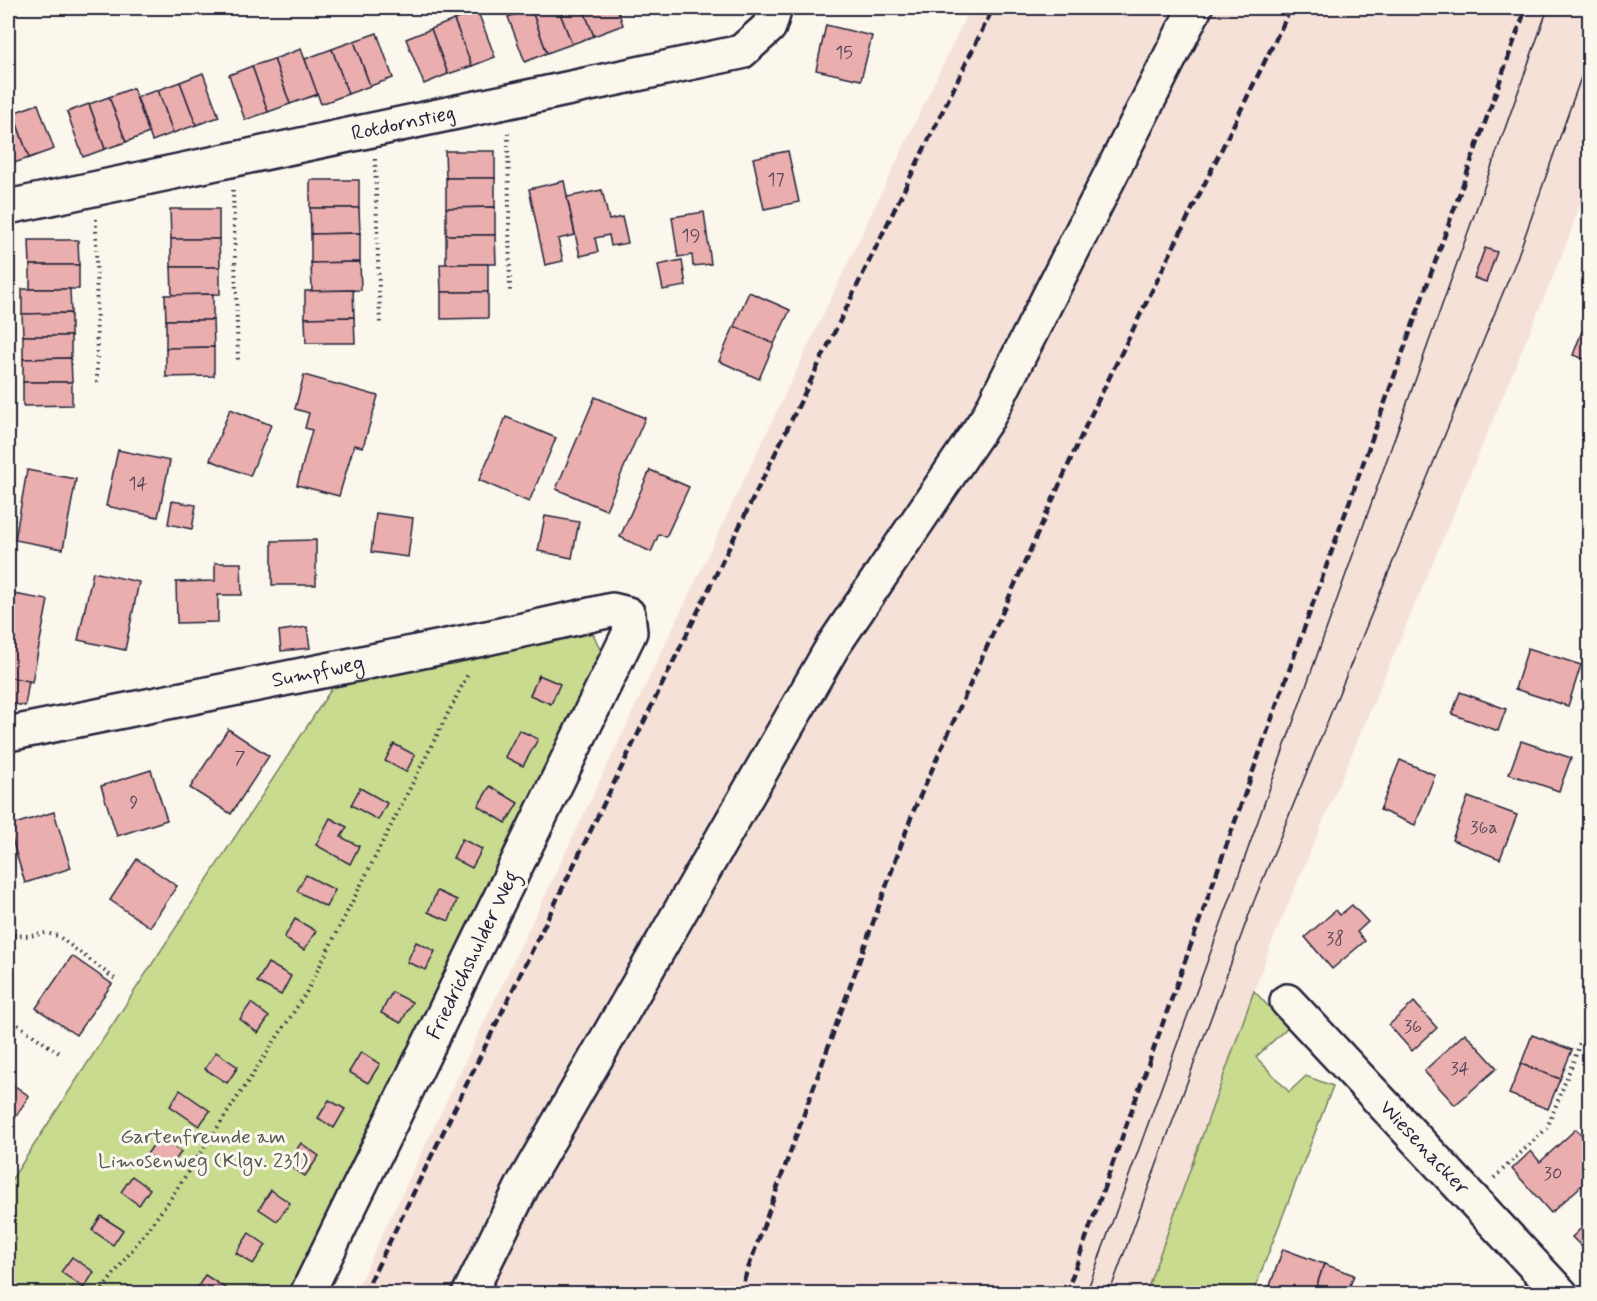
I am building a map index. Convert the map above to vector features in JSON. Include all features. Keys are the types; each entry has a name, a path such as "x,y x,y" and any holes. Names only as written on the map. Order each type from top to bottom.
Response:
{"street":[{"name":"Rotdornstieg","path":"8,207 741,52 769,27 775,8"},
{"path":"470,1293 524,1183 833,646 988,417 1195,8"},
{"name":"Sumpfweg","path":"8,734 487,638 612,610 628,614"},
{"name":"Friedrichshulder Weg","path":"308,1293 630,632 628,614"},
{"name":"Wiesenacker","path":"1287,1001 1561,1293"}],"path":[{"path":"507,101 510,294"},
{"path":"375,129 380,323"},
{"path":"232,159 238,360"},
{"path":"96,188 97,384"},
{"path":"99,1293 169,1201 305,995 487,638"},
{"path":"8,935 29,936 46,933 58,936 115,979"},
{"path":"1472,1200 1547,1128 1578,1052 1590,1008"},
{"path":"8,1018 62,1055"}],"shaded area":[{"path":"970,8 1589,8 1589,180 1566,245 1270,947 1146,1293 354,1294"}],"green space":[{"name":"Gartenfreunde am Limosenweg (Klgv. 231)","path":"591,629 604,658 293,1293 8,1293 8,1185 336,682"},
{"path":"1254,991 1288,1027 1256,1057 1289,1092 1306,1076 1333,1086 1253,1293 1146,1293"}],"building":[{"path":"531,8 547,53 525,62 508,17"},
{"path":"531,8 558,8 572,44 547,53"},
{"path":"558,8 583,8 594,36 572,44"},
{"path":"583,8 617,8 623,25 594,36"},
{"path":"478,12 495,57 472,66 454,20"},
{"path":"454,20 472,66 448,74 431,29"},
{"path":"826,25 872,36 861,80 816,70"},
{"path":"431,29 448,74 424,84 406,39"},
{"path":"377,33 393,78 370,86 354,41"},
{"path":"354,41 370,86 348,94 332,49"},
{"path":"301,49 318,94 290,104 274,59"},
{"path":"332,49 348,94 321,104 305,59"},
{"path":"274,59 290,104 268,112 252,66"},
{"path":"252,66 268,112 245,120 229,75"},
{"path":"203,73 219,117 196,125 180,82"},
{"path":"180,82 196,125 173,133 158,90"},
{"path":"133,88 149,133 126,142 109,97"},
{"path":"158,90 173,133 152,141 137,97"},
{"path":"109,97 126,142 105,149 89,104"},
{"path":"38,104 54,149 29,158 13,113"},
{"path":"89,104 105,149 83,157 67,112"},
{"path":"13,113 29,158 8,165 8,115"},
{"path":"445,151 495,151 495,178 446,178"},
{"path":"788,151 799,202 764,209 753,158"},
{"path":"446,178 495,178 495,207 446,208"},
{"path":"310,180 359,180 359,208 310,208"},
{"path":"564,181 575,235 558,239 563,261 545,265 529,189"},
{"path":"602,190 609,220 622,217 628,243 611,246 609,235 595,238 598,252 580,256 567,197"},
{"path":"495,207 495,235 446,235 446,208"},
{"path":"310,208 359,208 360,233 311,234"},
{"path":"170,209 219,209 219,239 171,239"},
{"path":"704,212 711,264 693,266 692,255 678,257 672,217"},
{"path":"360,233 360,262 311,263 311,234"},
{"path":"446,235 495,235 496,264 446,264"},
{"path":"171,239 219,239 220,267 171,267"},
{"path":"29,240 78,240 79,265 30,265"},
{"path":"1485,248 1497,252 1486,282 1474,278"},
{"path":"682,260 686,286 663,290 658,265"},
{"path":"360,262 361,290 312,291 311,263"},
{"path":"440,264 488,264 488,292 441,292"},
{"path":"30,265 79,265 79,289 30,289"},
{"path":"171,267 220,267 220,294 172,295"},
{"path":"22,289 70,289 71,313 22,314"},
{"path":"353,290 354,317 305,318 305,291"},
{"path":"441,292 488,292 488,318 441,319"},
{"path":"749,292 790,310 774,344 734,326"},
{"path":"213,294 213,320 166,320 165,295"},
{"path":"71,313 71,336 23,336 22,314"},
{"path":"354,317 355,343 306,343 305,318"},
{"path":"166,320 213,320 214,347 166,348"},
{"path":"734,326 774,344 759,379 719,361"},
{"path":"1582,331 1590,334 1590,361 1573,355"},
{"path":"23,336 71,336 71,358 23,359"},
{"path":"214,347 214,376 166,377 166,348"},
{"path":"71,358 72,382 23,382 23,359"},
{"path":"304,375 378,396 363,447 354,445 339,496 297,485 312,430 305,428 309,413 295,409"},
{"path":"23,382 72,382 72,405 23,406"},
{"path":"595,397 645,418 606,510 556,489"},
{"path":"230,409 271,425 250,476 210,460"},
{"path":"506,417 556,438 529,502 479,480"},
{"path":"118,450 170,461 158,517 106,506"},
{"path":"27,470 76,479 63,549 15,540"},
{"path":"650,470 689,487 666,537 659,534 651,552 620,537"},
{"path":"172,501 196,505 192,529 168,524"},
{"path":"376,513 413,518 408,557 371,552"},
{"path":"545,516 579,522 572,558 538,551"},
{"path":"316,540 316,585 272,585 272,541"},
{"path":"215,563 241,563 242,595 218,595 218,622 177,623 176,582 215,581"},
{"path":"93,572 139,582 125,650 78,640"},
{"path":"8,593 48,600 32,682 8,677"},
{"path":"307,627 310,648 281,651 279,631"},
{"path":"1528,648 1581,665 1568,706 1515,689"},
{"path":"539,675 560,684 551,704 530,695"},
{"path":"8,677 29,681 25,706 8,703"},
{"path":"1460,692 1506,709 1498,731 1452,714"},
{"path":"228,729 269,756 231,814 190,788"},
{"path":"519,730 538,739 523,766 505,757"},
{"path":"1521,741 1571,758 1559,791 1509,774"},
{"path":"394,744 415,755 406,772 385,761"},
{"path":"1400,760 1435,775 1415,825 1380,810"},
{"path":"151,770 167,820 117,836 101,786"},
{"path":"490,786 518,803 506,823 478,806"},
{"path":"360,788 387,803 378,820 351,805"},
{"path":"1468,797 1517,815 1500,859 1452,840"},
{"path":"54,812 71,868 25,883 8,826"},
{"path":"330,818 347,827 341,837 359,846 350,864 316,845"},
{"path":"462,839 482,849 472,868 453,858"},
{"path":"137,859 177,886 150,927 110,900"},
{"path":"306,875 335,890 326,907 297,891"},
{"path":"437,891 457,900 449,921 428,912"},
{"path":"1352,905 1368,922 1357,932 1365,941 1332,969 1305,937 1336,910 1340,915"},
{"path":"295,919 316,931 304,950 284,938"},
{"path":"416,942 435,951 426,970 407,962"},
{"path":"72,956 112,984 76,1035 36,1008"},
{"path":"268,963 291,976 281,995 257,982"},
{"path":"392,992 412,1002 401,1023 381,1013"},
{"path":"1414,1002 1437,1028 1412,1051 1389,1025"},
{"path":"251,1003 269,1017 258,1033 240,1019"},
{"path":"1465,1033 1497,1068 1455,1105 1424,1071"},
{"path":"1532,1035 1572,1050 1560,1079 1521,1064"},
{"path":"216,1052 238,1067 227,1083 205,1069"},
{"path":"361,1052 380,1064 368,1083 349,1072"},
{"path":"1521,1064 1560,1079 1548,1109 1509,1094"},
{"path":"8,1081 29,1096 8,1129"},
{"path":"180,1090 210,1111 199,1126 170,1106"},
{"path":"329,1100 345,1109 334,1128 318,1118"},
{"path":"1576,1129 1590,1143 1590,1152 1583,1158 1590,1165 1590,1178 1551,1213 1512,1169 1531,1151 1540,1162"},
{"path":"159,1137 181,1152 169,1169 147,1154"},
{"path":"301,1143 319,1156 305,1176 287,1164"},
{"path":"132,1176 150,1189 139,1205 121,1192"},
{"path":"271,1190 290,1203 277,1221 259,1209"},
{"path":"101,1216 123,1230 113,1245 92,1230"},
{"path":"1590,1220 1590,1255 1572,1237"},
{"path":"249,1233 266,1245 253,1264 236,1253"},
{"path":"1283,1249 1324,1264 1314,1294 1303,1290 1302,1294 1267,1294"},
{"path":"72,1257 94,1272 84,1288 61,1272"},
{"path":"1324,1264 1354,1275 1347,1294 1314,1294"},
{"path":"205,1275 227,1289 225,1294 194,1293"}],"tram line":[{"path":"1086,1294 1233,891 1548,8"},
{"path":"1109,1294 1254,901 1516,261 1590,52"}],"railway":[{"path":"364,1294 993,8"},
{"path":"739,1294 913,812 1088,421 1291,8"},
{"path":"1066,1294 1526,8"}]}
